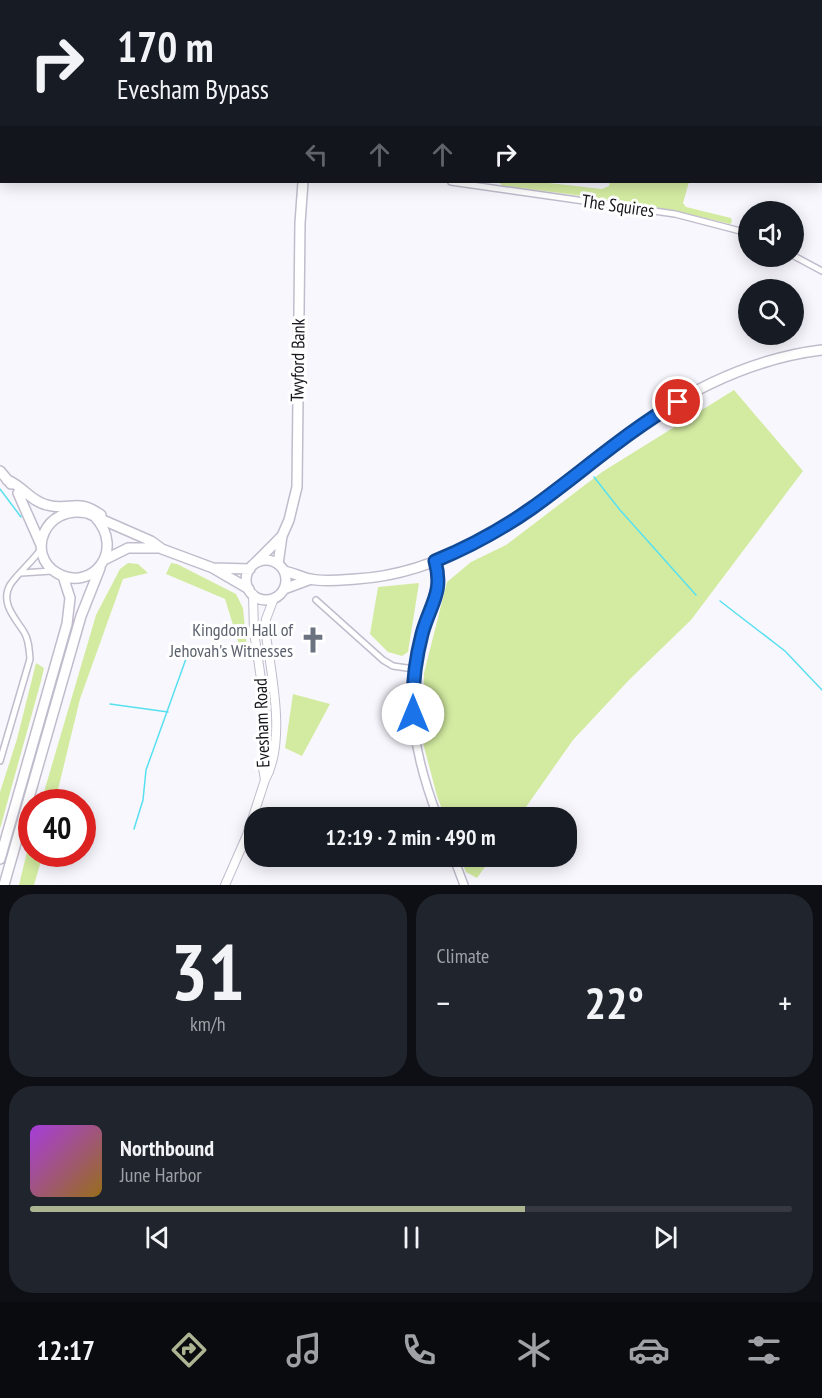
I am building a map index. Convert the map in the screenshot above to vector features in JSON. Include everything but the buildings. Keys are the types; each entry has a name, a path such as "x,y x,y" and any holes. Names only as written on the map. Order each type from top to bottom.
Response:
{"main road":[{"name":"Twyford Bank","path":"281,567 278,551 297,487 300,223 303,183"},
{"path":"0,471 18,493 38,507 53,512 80,512 95,517 151,541 162,549 213,568 261,599 274,598 284,589 311,579 370,579 393,575 435,561 489,535 529,510 658,413 697,390 735,372 771,360 822,350"},
{"path":"7,480 16,483 41,503 55,507 87,506 113,524"},
{"path":"0,859 67,624 70,598 58,573 48,564 18,493"},
{"path":"41,546 47,526 63,513"},
{"path":"4,885 81,616 103,562 108,541 106,532 95,517"},
{"name":"Twyford Bank","path":"252,566 282,536"},
{"path":"58,573 81,577 128,548 162,549"},
{"path":"213,568 252,566 266,560 311,579"},
{"path":"251,592 246,578 252,566"},
{"path":"281,567 286,582 284,589"},
{"name":"Evesham Road","path":"251,592 254,632 264,699 265,733 262,768 265,780"},
{"name":"Evesham Road","path":"225,885 247,835 265,780 272,769 274,706 265,629 266,619 274,598"}],"street":[{"name":"The Squires","path":"458,183 675,214 738,230"},
{"path":"804,261 822,271"},
{"path":"0,761 30,659 29,645 24,632 9,612 7,598 10,585 41,546"},
{"path":"434,807 416,736 413,692 414,669 422,633 439,590 435,561"},
{"path":"21,573 58,573"},
{"path":"316,600 383,660 393,666 414,669"},
{"path":"457,867 464,885"}],"green space":[{"path":"499,183 549,183 602,189 609,186 610,183 689,183 683,203 686,207 731,218 732,222 730,224 617,201 503,186"},
{"path":"734,390 803,471 691,620 630,679 573,740 526,807 441,807 423,743 424,673 447,582 471,562 506,545 602,472"},
{"path":"128,563 138,564 148,573 123,579 80,699 58,789 45,789 96,615 120,569"},
{"path":"171,563 236,594 243,608 248,659 242,654 225,599 166,574"},
{"path":"419,583 408,652 402,656 388,652 370,634 378,587"},
{"path":"36,663 44,668 0,829 0,792 17,739"},
{"path":"293,694 330,704 302,756 285,748"},
{"path":"23,867 39,867 34,885 19,885"},
{"path":"464,867 485,867 477,878 466,872"}],"waterway":[{"path":"594,477 620,510 696,595"},
{"path":"0,489 21,517"},
{"path":"720,601 785,651 822,690"},
{"path":"134,829 143,800 146,770 187,656"},
{"path":"110,704 168,712"}],"place":[{"name":"Kingdom Hall of Jehovah's Witnesses","path":"313,640"}],"route":[{"path":"413,714 414,669 422,633 439,590 435,561 458,552 529,510 658,413 678,402"}]}
